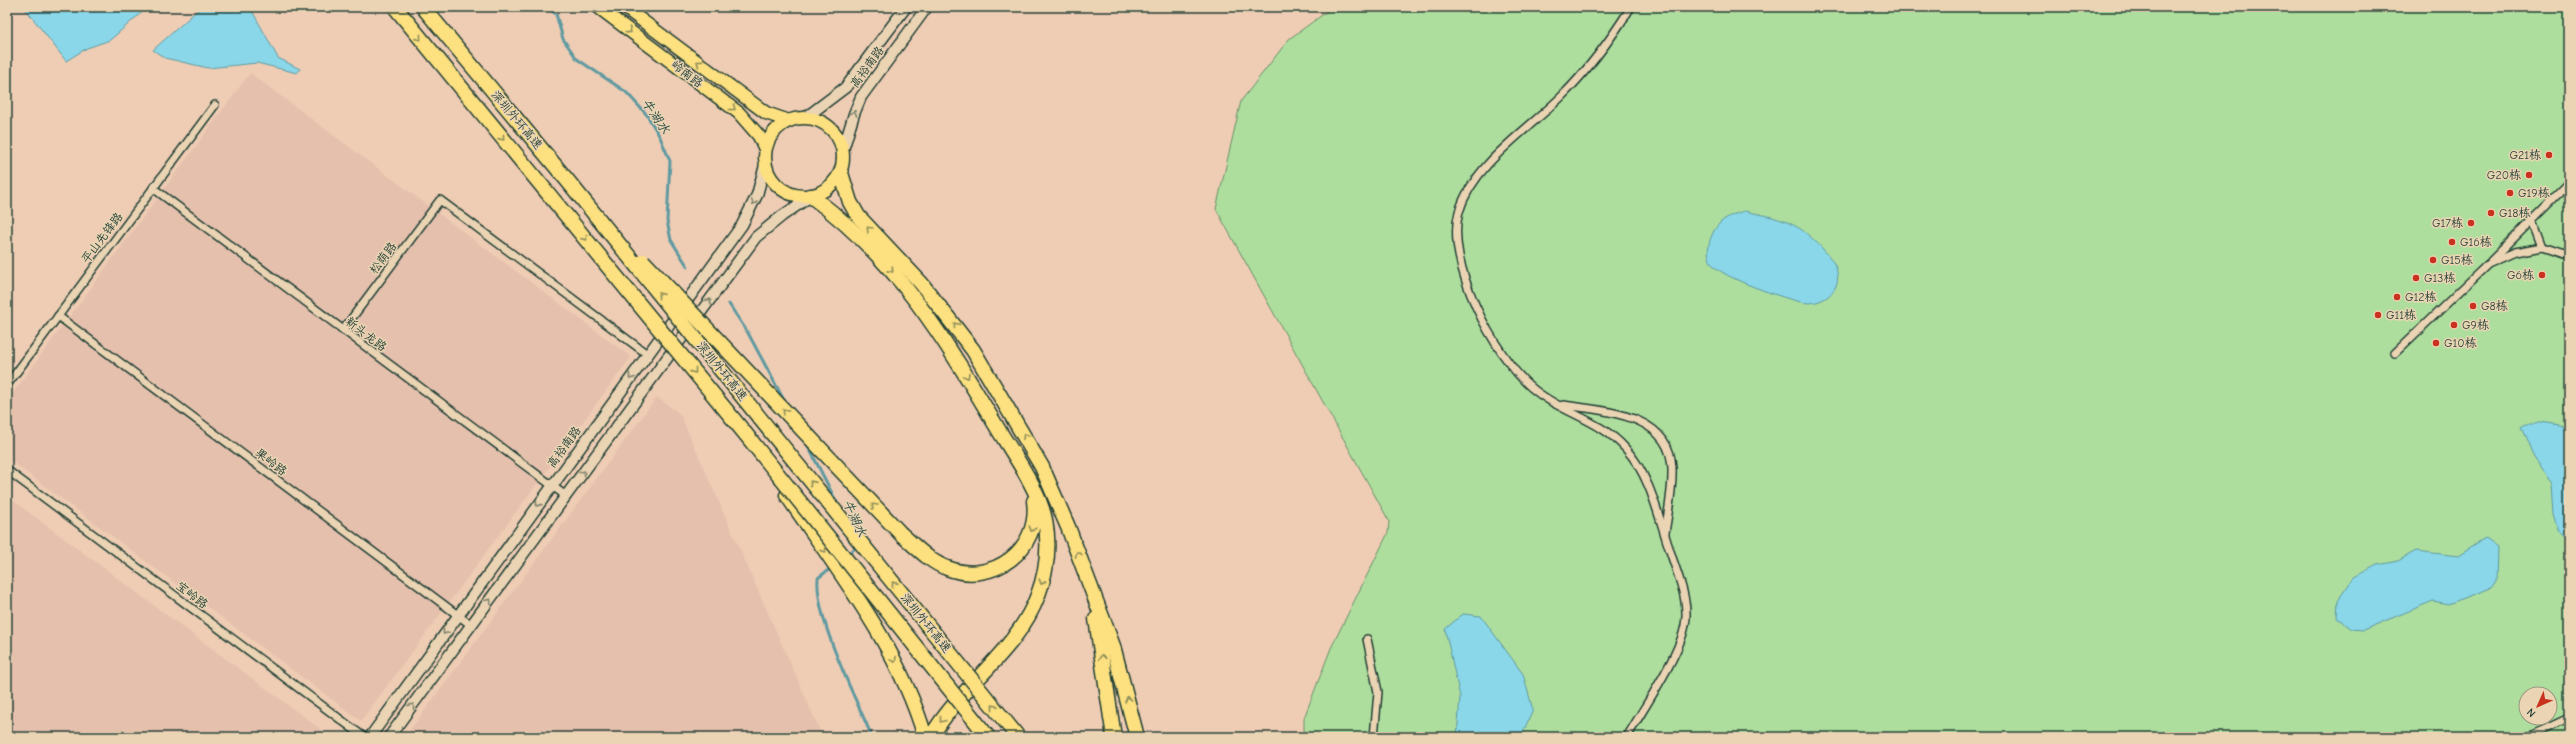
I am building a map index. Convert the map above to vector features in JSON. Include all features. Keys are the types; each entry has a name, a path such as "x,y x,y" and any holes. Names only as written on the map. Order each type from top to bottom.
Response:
{"highway":[{"name":"深圳外环高速","path":"395,7 748,436 988,737"},
{"name":"深圳外环高速","path":"423,7 567,180 1018,737"},
{"path":"841,173 847,195 858,216 921,283 952,320 977,356 1042,468 1068,527 1113,646 1137,737"},
{"path":"567,180 901,534 920,551 947,568 973,573 988,571 1013,558 1023,548 1030,536 1035,521 1032,490"},
{"path":"812,196 854,231 884,262 920,306 950,347 1032,490 1044,519 1048,557 1038,596 1013,639 950,710 931,737"},
{"path":"748,436 873,621 896,662 925,737"},
{"path":"1091,591 1114,737"}],"main road":[{"name":"岭南路","path":"598,7 739,113 759,136 765,149"},
{"name":"岭南路","path":"624,7 766,113 789,121"},
{"path":"804,118 826,125 837,136 843,150 841,173 832,186 812,196 796,196 782,190 771,179 766,165 765,149 776,129 789,121 804,118"}],"street":[{"name":"高裕南路","path":"804,118 846,87 906,7"},
{"name":"高裕南路","path":"843,150 861,97 927,7"},
{"path":"1627,737 1675,652 1685,626 1685,603 1647,482 1627,450 1598,425 1553,403 1533,389 1515,372 1500,352 1488,331 1459,261 1456,230 1458,215 1467,193 1480,173 1573,85 1609,41 1631,7"},
{"name":"平山先锋路","path":"7,385 215,105"},
{"name":"高裕南路","path":"370,737 742,225 757,195 766,165"},
{"path":"2395,353 2488,264 2569,183"},
{"name":"新头龙路","path":"153,188 566,496"},
{"path":"389,737 756,237 777,219 812,196"},
{"name":"松荫路","path":"343,330 440,200 647,354"},
{"path":"2532,220 2542,247"},
{"path":"2488,264 2515,252 2542,247 2569,256"},
{"name":"果岭路","path":"58,316 471,625"},
{"path":"1553,403 1625,415 1637,419 1657,434 1665,444 1672,468 1665,536"},
{"name":"宝岭路","path":"7,470 364,737"},
{"path":"1367,639 1378,692 1374,737"},
{"path":"2528,737 2569,718"}],"shaded area":[{"path":"250,73 631,357 361,721 7,458 7,401"},
{"path":"657,397 680,414 823,737 405,737"},
{"path":"7,496 331,737 7,737"}],"green space":[{"path":"1330,7 2569,7 2569,737 1304,737 1304,718 1331,648 1388,533 1389,521 1216,209 1241,101 1289,39 1325,13"}],"water":[{"path":"24,7 148,7 110,40 87,48 66,61"},
{"path":"201,7 250,7 278,58 300,69 297,73 257,63 208,68 165,58 153,50"},
{"path":"1744,211 1773,217 1793,225 1804,231 1820,246 1834,263 1838,276 1837,284 1829,296 1823,300 1809,303 1792,300 1740,281 1712,264 1708,250 1711,238 1718,225 1734,214"},
{"path":"2526,423 2541,423 2566,427 2569,431 2569,540 2558,530 2553,515 2551,485 2532,453 2521,426"},
{"path":"2485,539 2497,548 2496,581 2491,588 2448,604 2433,601 2363,630 2352,629 2337,618 2338,600 2354,577 2377,565 2398,561 2416,551 2458,556"},
{"path":"1463,614 1481,616 1523,674 1533,710 1521,737 1457,737 1460,697 1445,629"}],"waterway":[{"name":"牛湖水","path":"547,7 556,14 563,39 577,59 626,92 647,115 660,137 670,161 667,221 671,240 688,267"},
{"name":"牛湖水","path":"729,304 748,333 785,402"},
{"name":"牛湖水","path":"806,442 839,507"},
{"name":"牛湖水","path":"847,556 857,546"},
{"name":"牛湖水","path":"831,568 818,578 819,595 823,615 829,636 872,737"}],"place":[{"name":"G21栋","path":"2549,155"},
{"name":"G20栋","path":"2529,175"},
{"name":"G19栋","path":"2510,193"},
{"name":"G18栋","path":"2491,213"},
{"name":"G17栋","path":"2471,223"},
{"name":"G16栋","path":"2452,242"},
{"name":"G15栋","path":"2433,260"},
{"name":"G6栋","path":"2542,275"},
{"name":"G13栋","path":"2416,278"},
{"name":"G12栋","path":"2397,297"},
{"name":"G8栋","path":"2473,306"},
{"name":"G11栋","path":"2378,315"},
{"name":"G9栋","path":"2454,325"},
{"name":"G10栋","path":"2436,343"}]}
